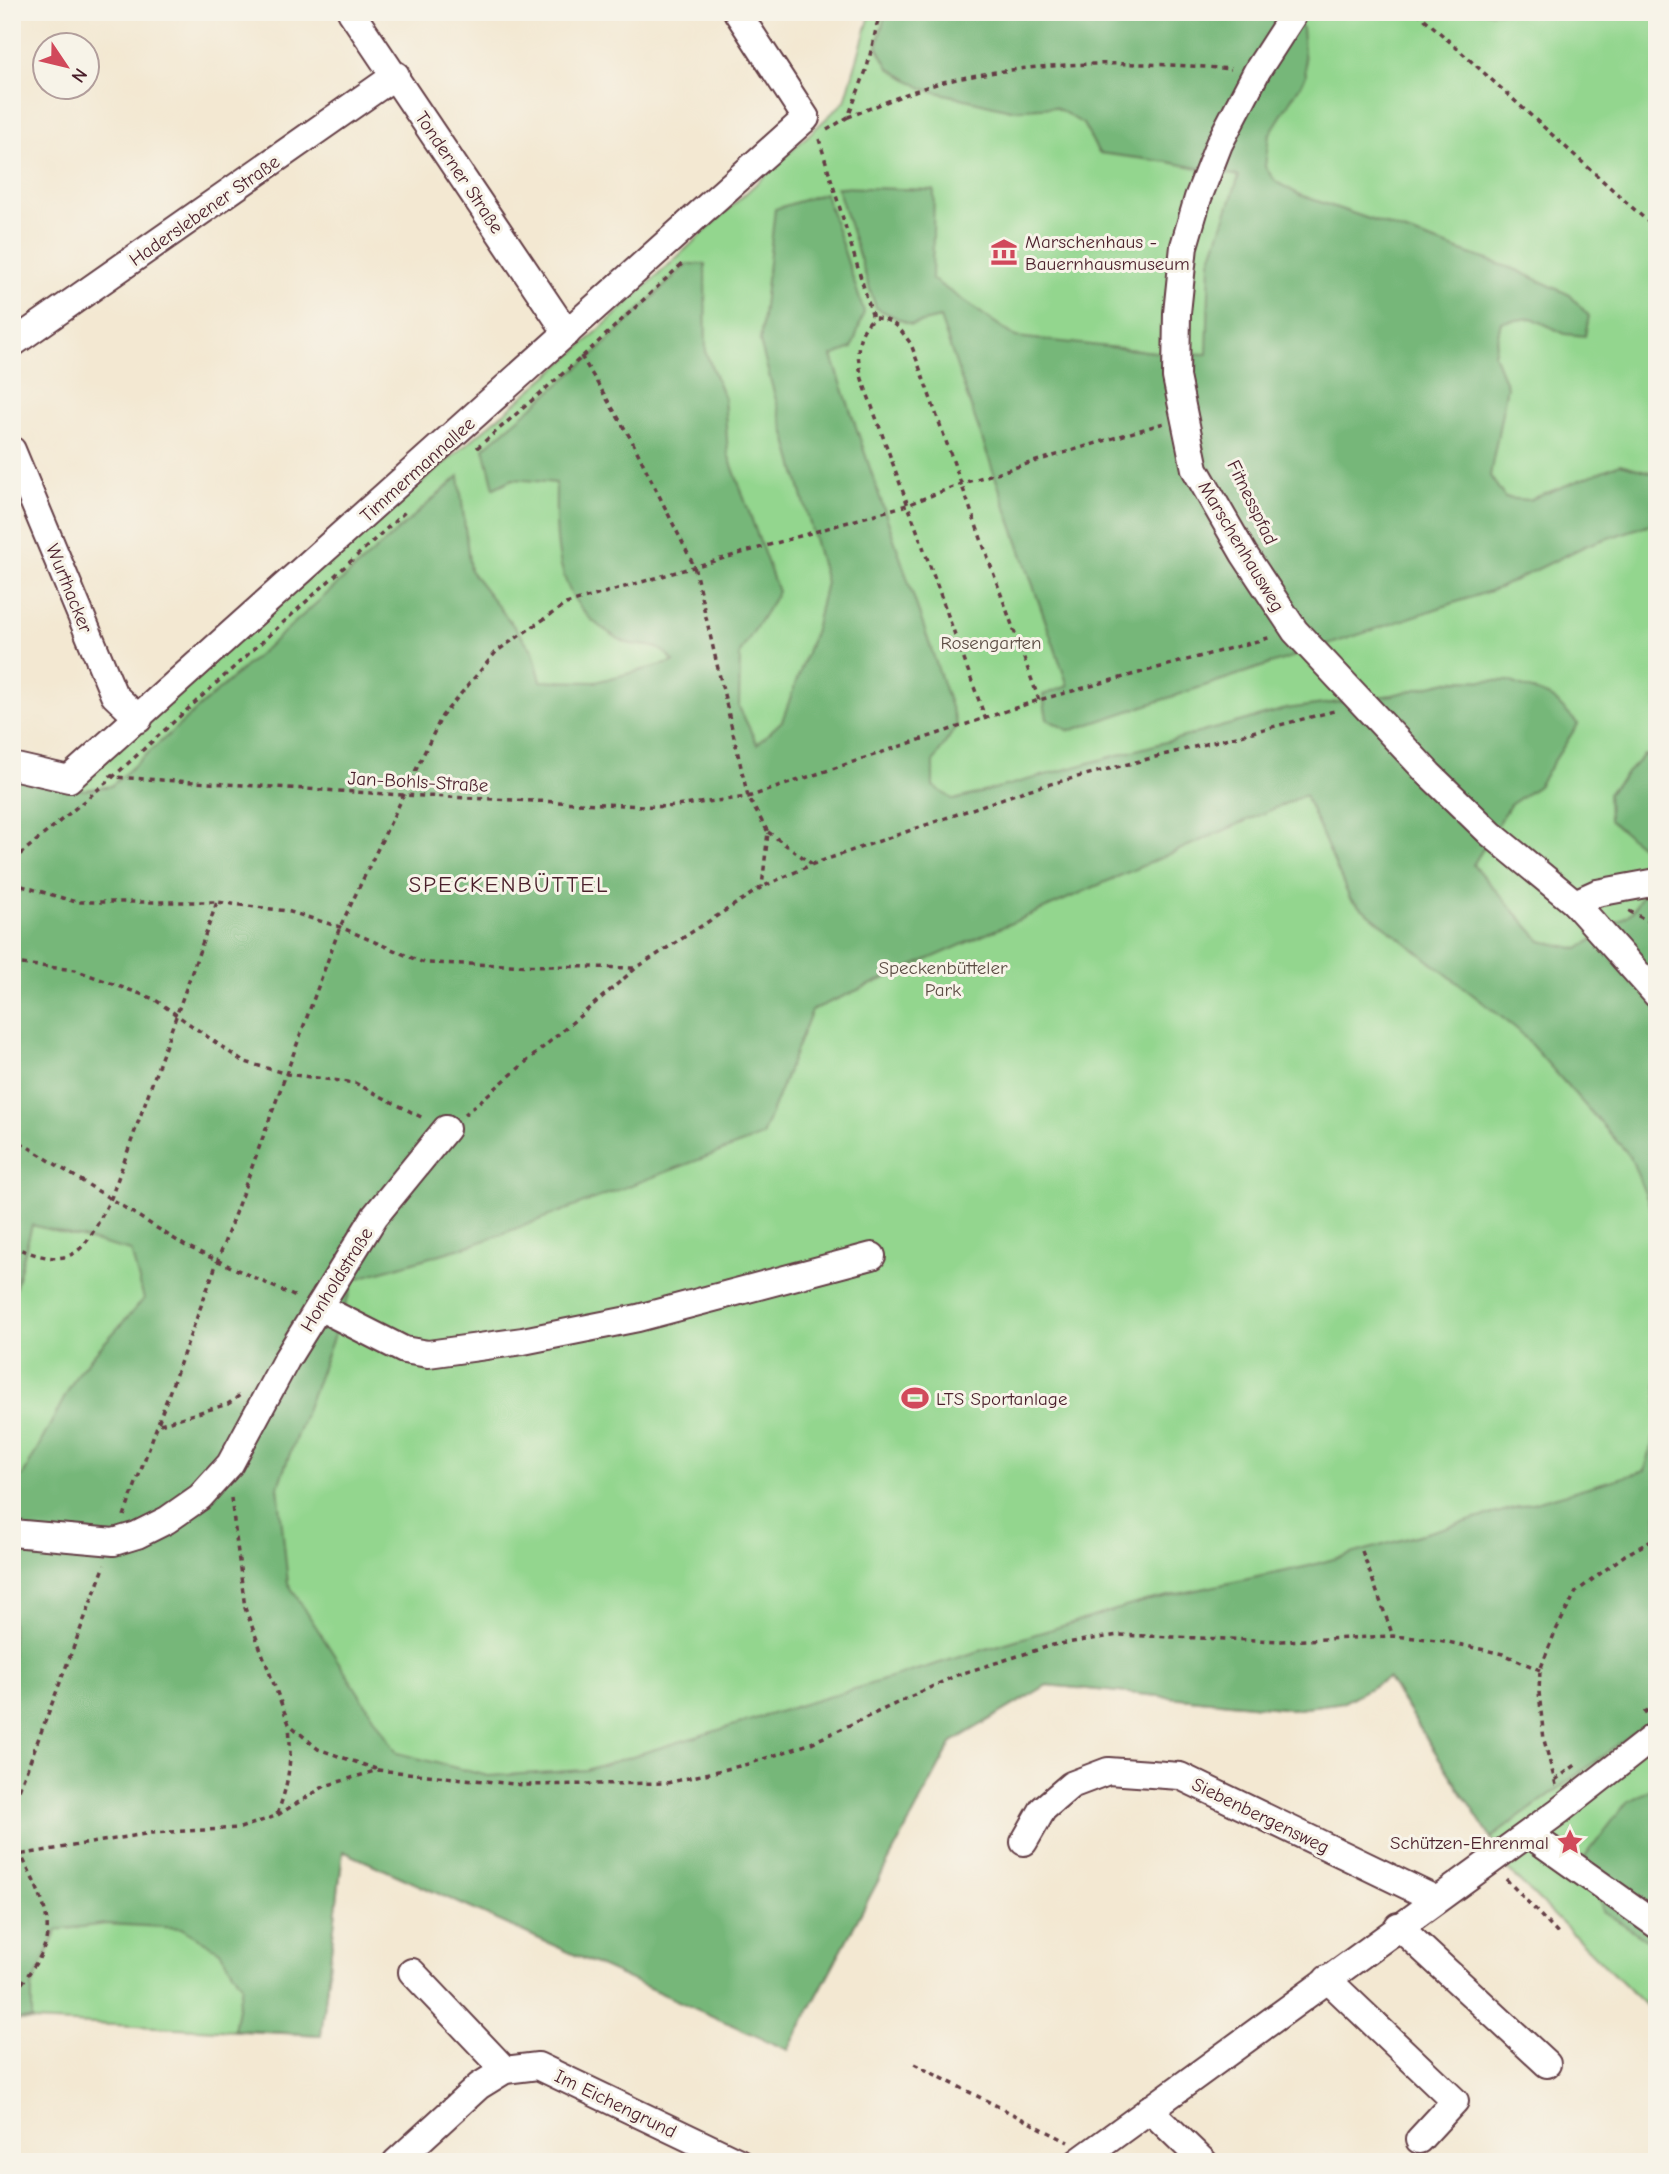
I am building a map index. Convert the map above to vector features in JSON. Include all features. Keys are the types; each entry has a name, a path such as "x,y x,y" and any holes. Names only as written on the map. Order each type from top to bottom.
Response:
{"street":[{"name":"Tonderner Straße","path":"351,12 568,333"},
{"path":"737,12 812,127"},
{"name":"Marschenhausweg","path":"1295,12 1257,71 1219,144 1198,198 1184,246 1177,326 1176,377 1182,417 1195,470 1244,554 1294,631 1362,704 1492,834 1575,903 1657,995"},
{"name":"Haderslebener Straße","path":"12,344 396,75"},
{"name":"Timmermannallee","path":"12,766 69,779 568,333 812,127"},
{"name":"Wurthacker","path":"12,450 114,695 139,719"},
{"path":"1575,903 1597,893 1657,882"},
{"name":"Honholdstraße","path":"114,1542 137,1535 167,1520 200,1497 230,1464 286,1360 375,1216 446,1129"},
{"path":"319,1307 404,1350 428,1354 523,1342 638,1318 872,1256"},
{"path":"12,1533 114,1542"},
{"path":"1084,2157 1559,1811 1657,1734"},
{"name":"Siebenbergensweg","path":"1024,1842 1042,1809 1071,1785 1108,1771 1180,1776 1435,1899"},
{"path":"1528,1833 1657,1925"},
{"path":"1398,1926 1547,2064"},
{"path":"412,1972 505,2070"},
{"path":"1327,1979 1455,2102 1419,2140"},
{"name":"Im Eichengrund","path":"396,2162 479,2086 505,2070 538,2066 739,2162"},
{"path":"1149,2109 1204,2162"}],"path":[{"path":"848,117 867,68 880,12"},
{"path":"1417,12 1657,230"},
{"path":"812,127 947,82 1068,63 1166,63 1257,71"},
{"path":"808,146 812,127"},
{"path":"812,127 873,318"},
{"path":"474,451 582,358 690,256"},
{"path":"986,720 862,379 858,343 862,329 873,318 886,318 900,327 911,344 1039,700"},
{"path":"568,333 631,439 694,566 748,797 768,832 813,864"},
{"path":"12,1808 160,1424 340,927 442,716 497,652 566,604 907,505 963,483 1182,417"},
{"path":"12,861 113,777 414,504"},
{"name":"Jan-Bohls-Straße","path":"113,777 403,796 667,807 748,797 986,720 1039,700 1294,631"},
{"path":"12,963 75,970 154,999 242,1061 287,1074 355,1083 446,1129 636,968 762,887 813,864 1027,790 1362,704"},
{"path":"92,760 113,777"},
{"path":"762,887 768,832"},
{"path":"12,883 76,902 217,902 287,911 340,927 424,962 636,968"},
{"path":"12,1246 65,1257 80,1252 111,1198 217,902"},
{"path":"12,1137 219,1263 319,1307"},
{"path":"160,1424 228,1404 247,1389"},
{"path":"230,1464 231,1512 245,1608 289,1724 292,1758 287,1790 276,1816"},
{"path":"1559,1811 1555,1781 1544,1740 1540,1670 1576,1592 1625,1555 1657,1538"},
{"path":"1363,1551 1393,1636"},
{"path":"289,1724 318,1749 378,1770 523,1785 667,1783 748,1765 810,1744 957,1675 1053,1645 1118,1635 1282,1641 1393,1636 1482,1648 1540,1670"},
{"path":"12,1856 151,1833 240,1828 276,1816 325,1786 378,1770"},
{"path":"12,1832 19,1855 48,1913 45,1953 12,1992"},
{"path":"1490,1861 1560,1936"},
{"path":"914,2064 1084,2157"}],"green space":[{"name":"Speckenbütteler Park","path":"871,12 1657,12 1657,2017 1504,1866 1491,1838 1387,1678 1344,1702 1291,1709 1047,1685 952,1742 788,2050 343,1851 321,2035 12,2020 12,769 69,782 573,354 845,101"},
{"path":"886,12 1292,12 1302,28 1306,76 1269,135 1265,167 1276,182 1300,195 1519,271 1570,295 1589,316 1585,336 1565,334 1532,318 1501,322 1494,354 1507,386 1490,476 1505,498 1529,500 1620,464 1657,474 1657,522 1587,545 1499,588 1069,731 1047,719 1043,695 1068,686 940,318 911,325 876,308 837,187 934,190 932,279 1016,337 1156,352 1207,354 1210,261 1239,176 1168,162 1099,153 1083,124 1055,107 1010,110 924,89 889,68 877,46"},
{"path":"825,193 864,312 852,348 832,356 957,725 933,762 933,786 954,800 1286,709 1392,695 1456,680 1509,681 1553,698 1578,724 1538,786 1510,805 1473,865 1541,941 1579,949 1632,912 1652,878 1646,850 1609,820 1608,793 1644,755 1657,756 1657,1224 1630,1156 1518,1030 1350,899 1305,795 812,1010 762,1136 475,1244 355,1279 278,1486 288,1583 397,1753 488,1776 586,1770 1145,1601 1309,1566 1645,1471 1657,1427 1657,1716 1491,1838 1388,1678 1344,1702 1291,1709 1047,1685 952,1742 788,2050 343,1851 321,2035 234,2030 242,1985 220,1951 181,1928 106,1924 57,1930 32,1987 32,2019 12,2020 12,1479 23,1476 78,1372 144,1299 131,1251 32,1225 12,1301 12,773 84,790 111,786 459,476 470,570 533,651 541,681 595,682 674,662 658,648 622,641 590,619 577,603 561,567 556,526 556,483 513,479 494,488 484,448 599,350 687,264 705,264 706,353 724,397 728,454 778,592 740,653 739,707 757,744 782,721 815,630 826,582 760,342 775,209"},
{"path":"1657,1786 1657,1946 1603,1911 1585,1857 1627,1802"}],"place":[{"name":"Marschenhaus - Bauernhausmuseum","path":"1004,252"},
{"name":"LTS Sportanlage","path":"915,1398"},
{"name":"Schützen-Ehrenmal","path":"1570,1842"}],"district":[{"name":"SPECKENBÜTTEL","path":"509,884"}],"park label":[{"name":"Rosengarten","path":"991,642"}]}
